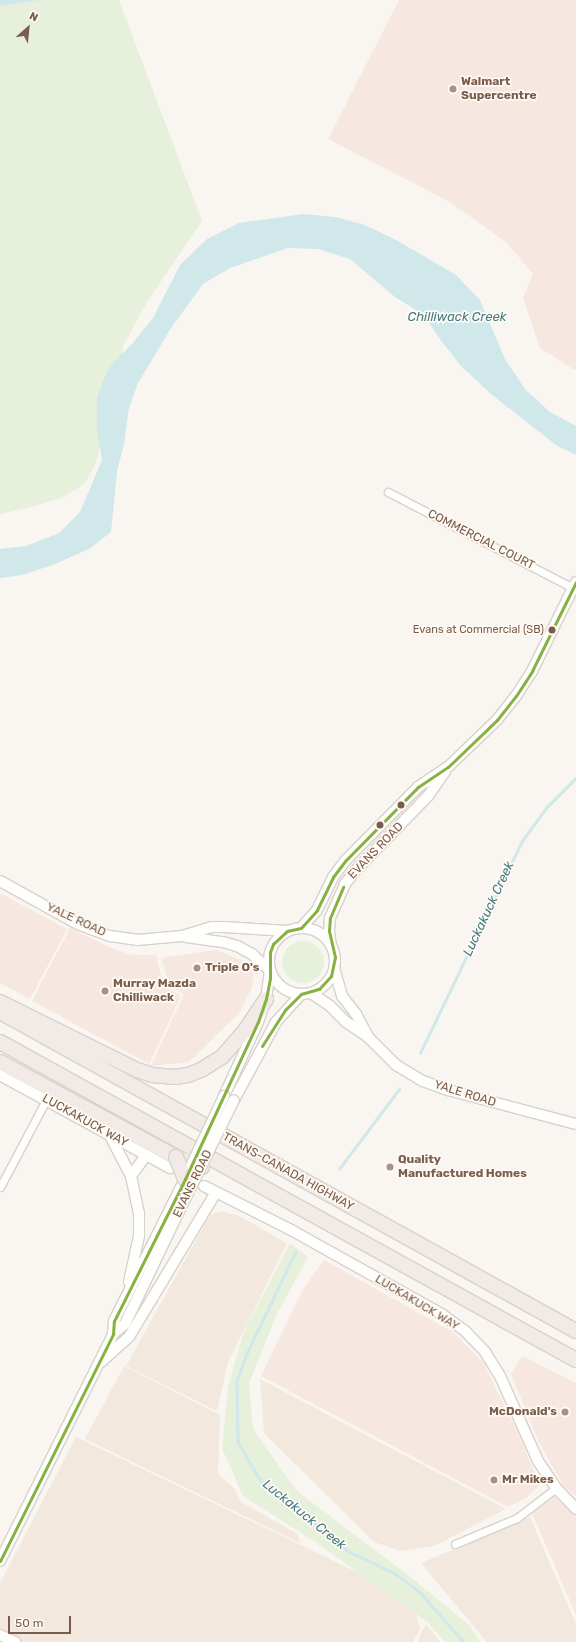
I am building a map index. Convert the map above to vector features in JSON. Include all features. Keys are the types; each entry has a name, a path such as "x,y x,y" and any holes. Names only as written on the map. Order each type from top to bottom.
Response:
{"highway":[{"path":"0,1002 137,1070 152,1075 175,1077 188,1075 200,1070 222,1057 246,1029 266,999"},
{"name":"TRANS-CANADA HIGHWAY","path":"0,1012 576,1331"},
{"path":"0,1042 576,1360"},
{"path":"0,1062 173,1162 197,1165"},
{"path":"173,1162 185,1179"}],"street":[{"name":"COMMERCIAL COURT","path":"388,492 575,585"},
{"name":"EVANS ROAD","path":"301,928 317,910 333,877 346,860 418,787 448,767 497,720 516,696 532,671 575,585"},
{"name":"EVANS ROAD","path":"331,946 329,931 330,918 344,884 428,796 448,767"},
{"name":"YALE ROAD","path":"0,881 78,924 110,936 137,940 182,936 218,927 287,931"},
{"path":"301,928 319,933 331,946 335,957 334,968 326,984 306,994 284,989 276,982 270,971 270,952 273,944 287,931 301,928"},
{"name":"YALE ROAD","path":"182,936 223,942 237,946 252,954 270,971"},
{"name":"YALE ROAD","path":"334,968 342,996 356,1014 368,1037"},
{"name":"EVANS ROAD","path":"0,1561 96,1366 113,1334 125,1324 181,1197 185,1179 197,1165 224,1096 258,1022 266,999 270,971"},
{"name":"EVANS ROAD","path":"113,1334 114,1321 127,1294 276,1022 306,994"},
{"name":"YALE ROAD","path":"306,994 330,1006 346,1022 368,1037 396,1065 424,1081 448,1090 576,1124"},
{"name":"LUCKAKUCK WAY","path":"0,1075 146,1155 173,1162"},
{"path":"0,1187 46,1100"},
{"path":"109,1134 131,1176 139,1213 139,1236 127,1294"},
{"path":"131,1176 146,1155"},
{"name":"LUCKAKUCK WAY","path":"204,1186 293,1231 443,1316 466,1332 485,1352 500,1376 538,1461 556,1488 576,1509"},
{"path":"96,1366 129,1337 216,1192"},
{"path":"455,1544 517,1518 556,1488"},
{"path":"0,1634 15,1642"}],"shaded area":[{"path":"399,0 576,0 576,369 573,369 540,348 523,298 533,274 507,243 450,202 328,139"},
{"path":"0,893 67,929 30,999 0,983"},
{"name":"Murray Mazda Chilliwack","path":"70,928 111,948 132,955 156,955 163,985 181,996 149,1064 32,1001"},
{"path":"216,950 241,960 254,974 251,990 239,1013 189,1062 151,1066 184,994 170,987 161,958"},
{"path":"221,1211 239,1216 287,1243 228,1362 217,1411 126,1366 210,1215"},
{"path":"324,1260 453,1332 483,1362 518,1433 537,1478 539,1486 526,1498 508,1507 261,1376 302,1291"},
{"path":"522,1356 576,1383 576,1496 564,1487 539,1442 511,1374"},
{"path":"124,1366 220,1415 218,1474 235,1489 241,1502 298,1534 300,1543 85,1439"},
{"path":"260,1379 506,1509 434,1546 401,1551 374,1542 264,1433"},
{"path":"76,1437 411,1598 420,1629 413,1642 0,1642 0,1583"},
{"path":"554,1497 576,1515 576,1615 532,1513"},
{"path":"530,1517 576,1624 576,1642 487,1642 421,1563"},
{"path":"426,1624 440,1642 417,1642"}],"green space":[{"path":"0,0 119,0 202,221 147,302 124,344 96,463 85,483 64,497 24,509 0,514"},
{"path":"303,941 318,947 324,962 318,977 303,983 288,977 282,962 288,947"},
{"path":"290,1243 308,1257 277,1314 249,1383 253,1429 297,1491 412,1578 470,1626 480,1642 445,1642 427,1622 314,1541 243,1496 222,1448 228,1387 244,1331"}],"water":[{"path":"0,0 39,0 0,6"},
{"name":"Chilliwack Creek","path":"303,214 335,217 365,225 398,241 456,275 480,300 505,359 525,389 550,412 576,426 576,455 556,445 491,394 461,366 439,338 424,315 395,297 350,259 318,249 288,248 230,268 203,284 171,328 138,383 129,408 124,444 117,471 111,532 89,549 55,564 22,575 0,578 0,549 26,546 59,533 80,512 102,460 97,431 97,397 109,367 132,344 153,318 180,265 207,239 239,223"}],"waterway":[{"name":"Luckakuck Creek","path":"420,1053 522,841 546,808 576,778"},
{"name":"Luckakuck Creek","path":"339,1169 399,1089"},
{"name":"Luckakuck Creek","path":"296,1252 247,1354 237,1382 238,1442 261,1481 348,1551 396,1574 421,1593 464,1642"}],"transit line":[{"path":"0,1561 113,1334 114,1321 185,1179 258,1022 266,999 270,978 270,952 273,944 287,931 301,928 317,910 333,877 346,860 418,787 448,767 497,720 516,696 532,671 576,582"},
{"path":"262,1046 285,1010 301,994 319,989 331,976 335,957 329,931 330,918 343,887"}],"place":[{"name":"Walmart Supercentre","path":"453,89"},
{"name":"Evans at Commercial (SB)","path":"552,630"},
{"name":"Triple O's","path":"197,968"},
{"name":"Murray Mazda Chilliwack","path":"105,991"},
{"name":"Quality Manufactured Homes","path":"390,1167"},
{"name":"McDonald's","path":"565,1412"},
{"name":"Mr Mikes","path":"494,1480"}]}
